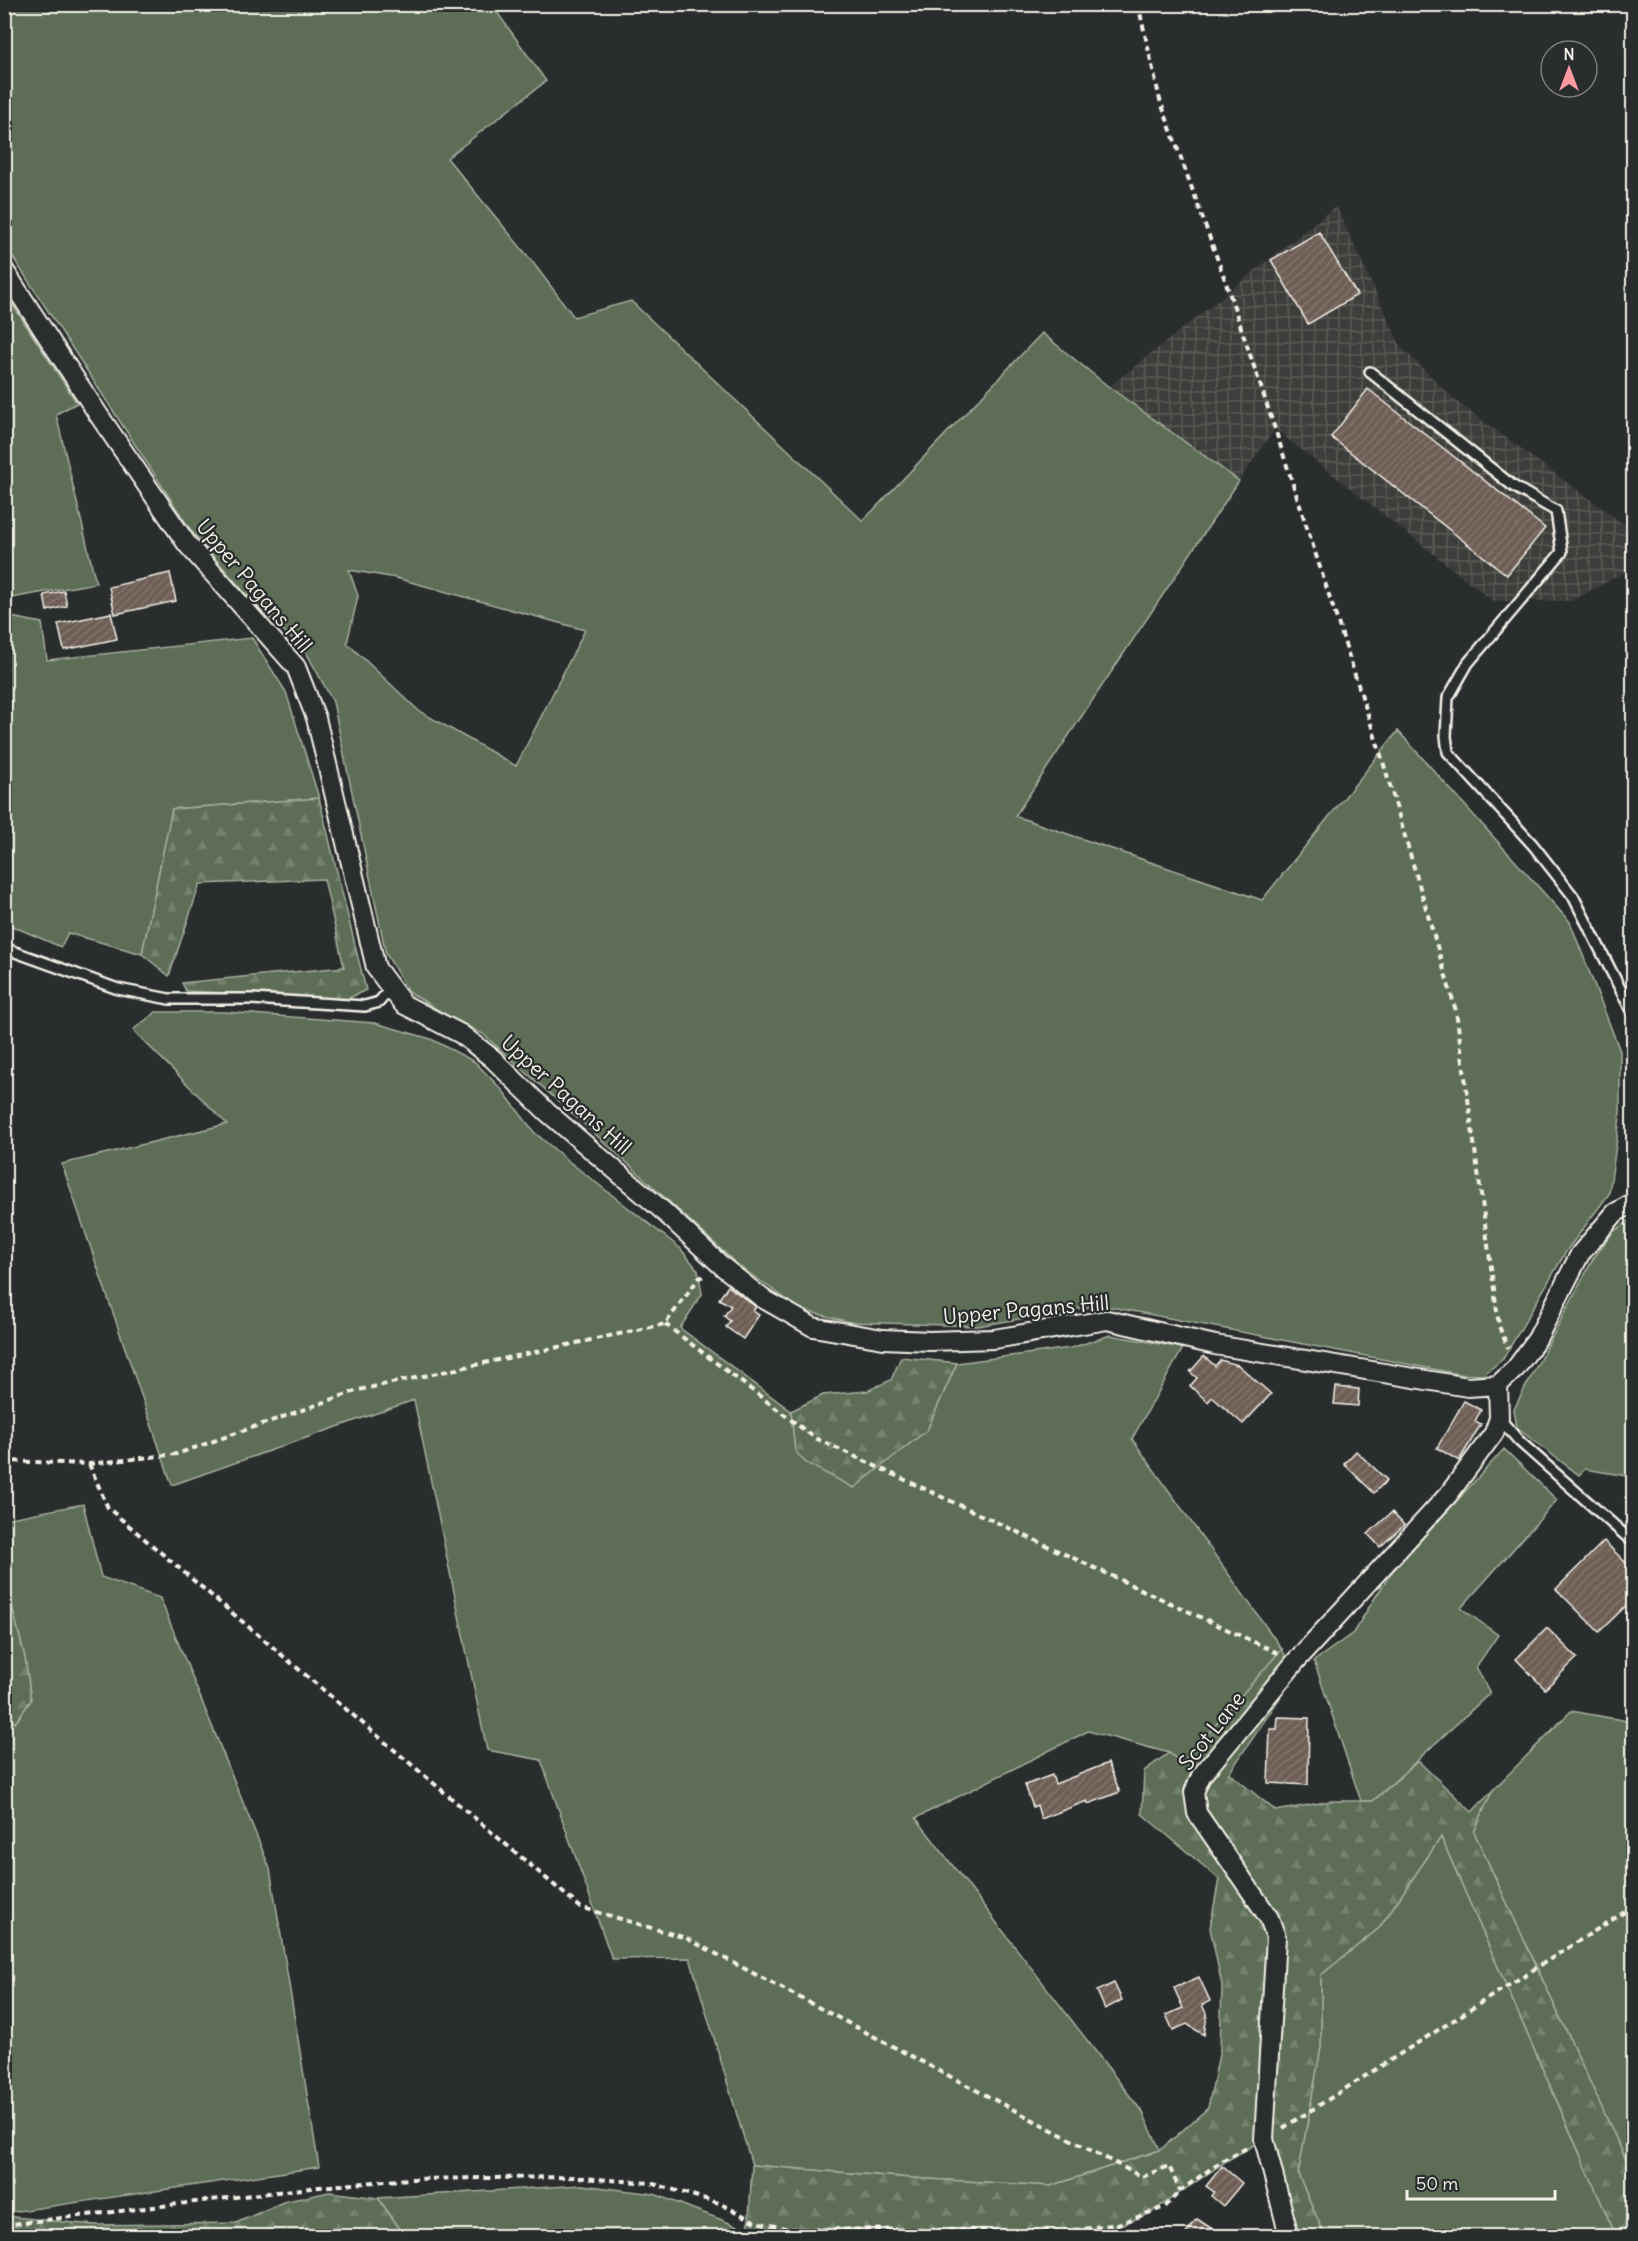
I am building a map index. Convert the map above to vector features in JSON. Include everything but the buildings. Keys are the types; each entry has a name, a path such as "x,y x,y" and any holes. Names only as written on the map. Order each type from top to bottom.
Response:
{"street":[{"name":"Upper Pagans Hill","path":"4,270 98,414 187,544 296,667 316,718 376,968 390,988 403,1004 461,1034 492,1058 547,1112 662,1210 723,1267 762,1298 813,1327 883,1339 994,1339 1107,1320 1215,1345 1467,1387 1498,1385"},
{"path":"1498,1385 1516,1368 1537,1339 1580,1254 1615,1213 1634,1202"},
{"name":"Scot Lane","path":"1289,2236 1264,2139 1276,1938 1269,1918 1197,1813 1194,1792 1201,1776 1296,1661 1448,1495 1494,1433 1499,1418 1498,1385"}],"lane":[{"path":"1370,372 1513,486 1556,511 1562,552 1468,663 1448,698 1446,736 1448,752 1533,845 1574,896 1634,1016"},
{"path":"4,948 118,989 169,999 252,999 365,1006 379,1002 390,988"},
{"path":"1499,1418 1519,1441 1634,1543"}],"path":[{"path":"1138,4 1160,100 1225,280 1279,440 1382,758 1456,1011 1499,1326 1516,1368"},
{"path":"4,1461 89,1464 177,1454 359,1390 665,1324 699,1278 723,1267"},
{"path":"665,1324 815,1438 1296,1661"},
{"path":"89,1464 108,1508 580,1907 686,1938 1142,2177 1169,2166 1180,2191"},
{"path":"4,2225 319,2187 398,2180 570,2177 650,2183 719,2203 756,2222 789,2229 1069,2231 1118,2224 1165,2207 1180,2191 1223,2160 1264,2139 1634,1906"}],"shaded area":[{"path":"1336,206 1401,347 1456,401 1633,531 1633,568 1571,601 1493,601 1275,429 1239,481 1109,387"}],"green space":[{"path":"4,5 492,5 546,81 447,158 531,260 574,317 631,301 863,521 1042,333 1109,387 1239,481 1015,816 1262,900 1398,731 1570,922 1620,1051 1620,1117 1609,1194 1567,1250 1503,1359 1483,1375 1459,1374 1101,1305 978,1326 850,1322 802,1310 739,1266 483,1034 409,992 386,954 333,702 306,652 254,603 192,532 5,245","holes":["349,570 396,578 585,630 516,766 419,711 347,643 358,596"]},
{"path":"5,293 77,403 56,414 96,583 5,599"},
{"path":"4,608 6,616 42,623 47,660 252,638 286,692 319,798 172,809 142,954 68,933 61,947 5,923"},
{"path":"319,798 366,990 347,999 186,991 182,983 344,967 324,879 200,884 169,976 142,954 172,809"},
{"path":"156,1012 224,1012 375,1023 431,1039 475,1062 503,1091 534,1132 680,1248 698,1270 702,1294 680,1328 791,1411 795,1451 927,1430 957,1363 1071,1348 1110,1335 1183,1348 1132,1439 1282,1649 1182,1764 1169,1753 1088,1731 916,1818 1143,2113 1160,2150 1051,2186 910,2178 752,2165 690,1958 612,1959 541,1760 487,1750 414,1400 172,1485 62,1164 227,1124 133,1030"},
{"path":"1633,1218 1633,1477 1585,1469 1579,1475 1517,1428 1514,1409 1593,1259 1612,1233"},
{"path":"901,1357 957,1363 927,1430 854,1488 806,1463 795,1451 791,1411 823,1395 867,1391 891,1380"},
{"path":"1504,1449 1557,1500 1461,1608 1498,1635 1476,1667 1490,1693 1373,1801 1361,1801 1314,1661 1353,1633 1390,1574"},
{"path":"83,1504 101,1577 160,1598 270,1869 319,2167 5,2213 4,1713 15,1723 31,1700 25,1658 5,1578 5,1519"},
{"path":"5,1578 25,1658 31,1700 15,1723 5,1713"},
{"path":"1282,1649 1295,1676 1229,1773 1276,1811 1331,1801 1373,1801 1418,1761 1472,1812 1492,1791 1474,1832 1633,2175 1633,2236 1616,2236 1441,1837 1379,1928 1321,1975 1321,2047 1298,2174 1325,2236 1289,2236 1264,2139 1228,2160 1150,2213 1094,2236 748,2236 752,2165 910,2178 1051,2186 1160,2150 1208,2108 1220,2050 1222,1985 1210,1928 1219,1879 1142,1814 1144,1771 1169,1753 1182,1763"},
{"path":"1571,1711 1633,1722 1633,2175 1474,1832 1492,1791"},
{"path":"1441,1837 1616,2236 1325,2236 1298,2174 1321,2047 1321,1975 1379,1928"},
{"path":"582,2185 654,2194 748,2230 748,2236 405,2236 378,2198"},
{"path":"329,2192 378,2198 405,2236 5,2236 5,2216 94,2225 236,2223 283,2202"}]}
